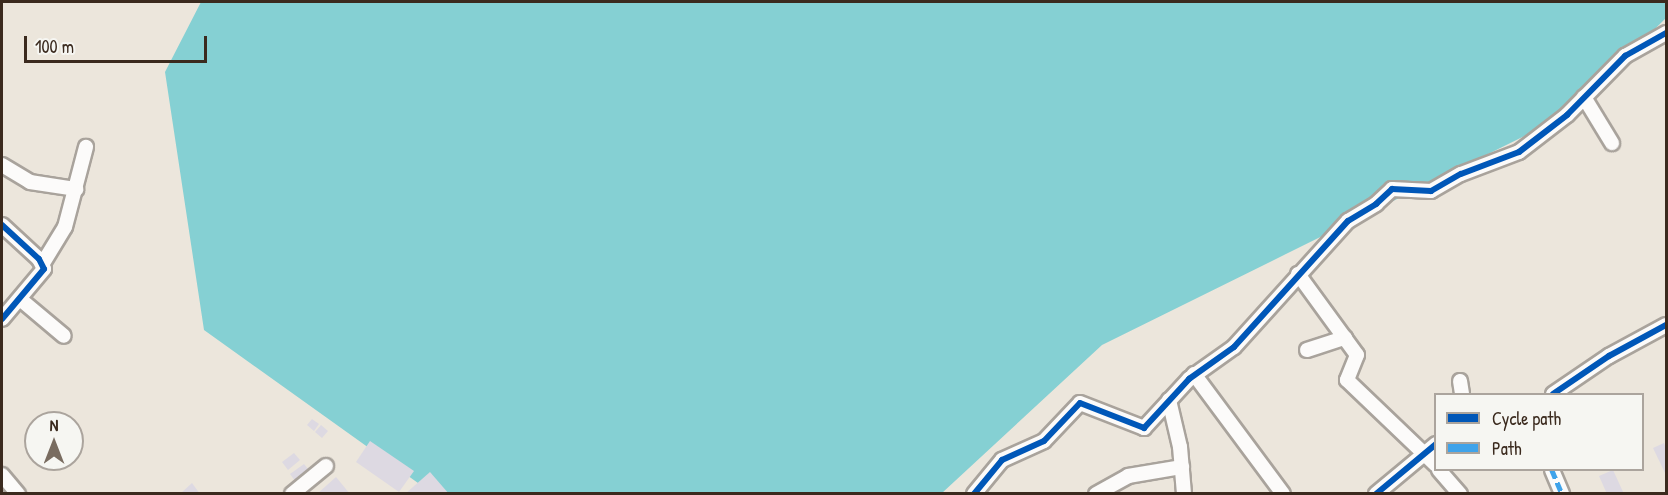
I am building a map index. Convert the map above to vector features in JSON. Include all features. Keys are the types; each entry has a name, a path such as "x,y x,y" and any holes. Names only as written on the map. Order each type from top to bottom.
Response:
{"street":[{"path":"974,494 1002,460 1044,441 1077,404 1084,403 1139,429 1194,374 1227,354 1343,224 1376,204 1392,189 1431,191 1469,171 1501,161 1554,127 1625,56 1666,33"},
{"path":"1584,97 1612,143"},
{"path":"2,319 42,274 43,263 65,227 86,147"},
{"path":"2,165 30,182 76,189"},
{"path":"2,225 43,263"},
{"path":"1298,274 1358,357 1347,380 1429,447 1376,494"},
{"path":"20,299 64,336"},
{"path":"1554,393 1616,352 1666,325"},
{"path":"1307,350 1345,338"},
{"path":"1194,374 1283,494"},
{"path":"1169,400 1182,466 1184,494"},
{"path":"292,494 326,466"},
{"path":"1096,494 1128,476 1182,466"},
{"path":"1440,471 1460,494"},
{"path":"1552,471 1562,494"},
{"path":"2,475 18,494"}],"water":[{"path":"201,2 1666,2 1666,18 1567,115 1102,345 942,493 432,493 204,330 165,72"}],"building":[{"path":"312,419 319,424 314,431 307,425"},
{"path":"321,425 328,431 322,438 315,432"},
{"path":"370,441 414,471 399,492 356,462"},
{"path":"1664,443 1666,448 1666,475 1653,448"},
{"path":"294,453 300,460 288,470 282,462"},
{"path":"304,464 312,474 298,485 290,474"},
{"path":"1613,471 1624,494 1607,494 1599,476"},
{"path":"430,472 449,494 405,494"},
{"path":"336,477 350,494 317,494"},
{"path":"192,483 200,494 180,494"}],"marked path":[{"path":"1552,471 1562,494"}],"cycle path":[{"path":"974,494 1002,460 1044,441 1080,403 1144,428 1189,379 1234,347 1348,221 1376,204 1392,189 1431,191 1461,174 1519,152 1567,115 1625,56 1666,33"},
{"path":"2,225 39,259 44,269 2,319"},
{"path":"1554,393 1609,356 1666,325"},
{"path":"1376,494 1434,446"}]}
